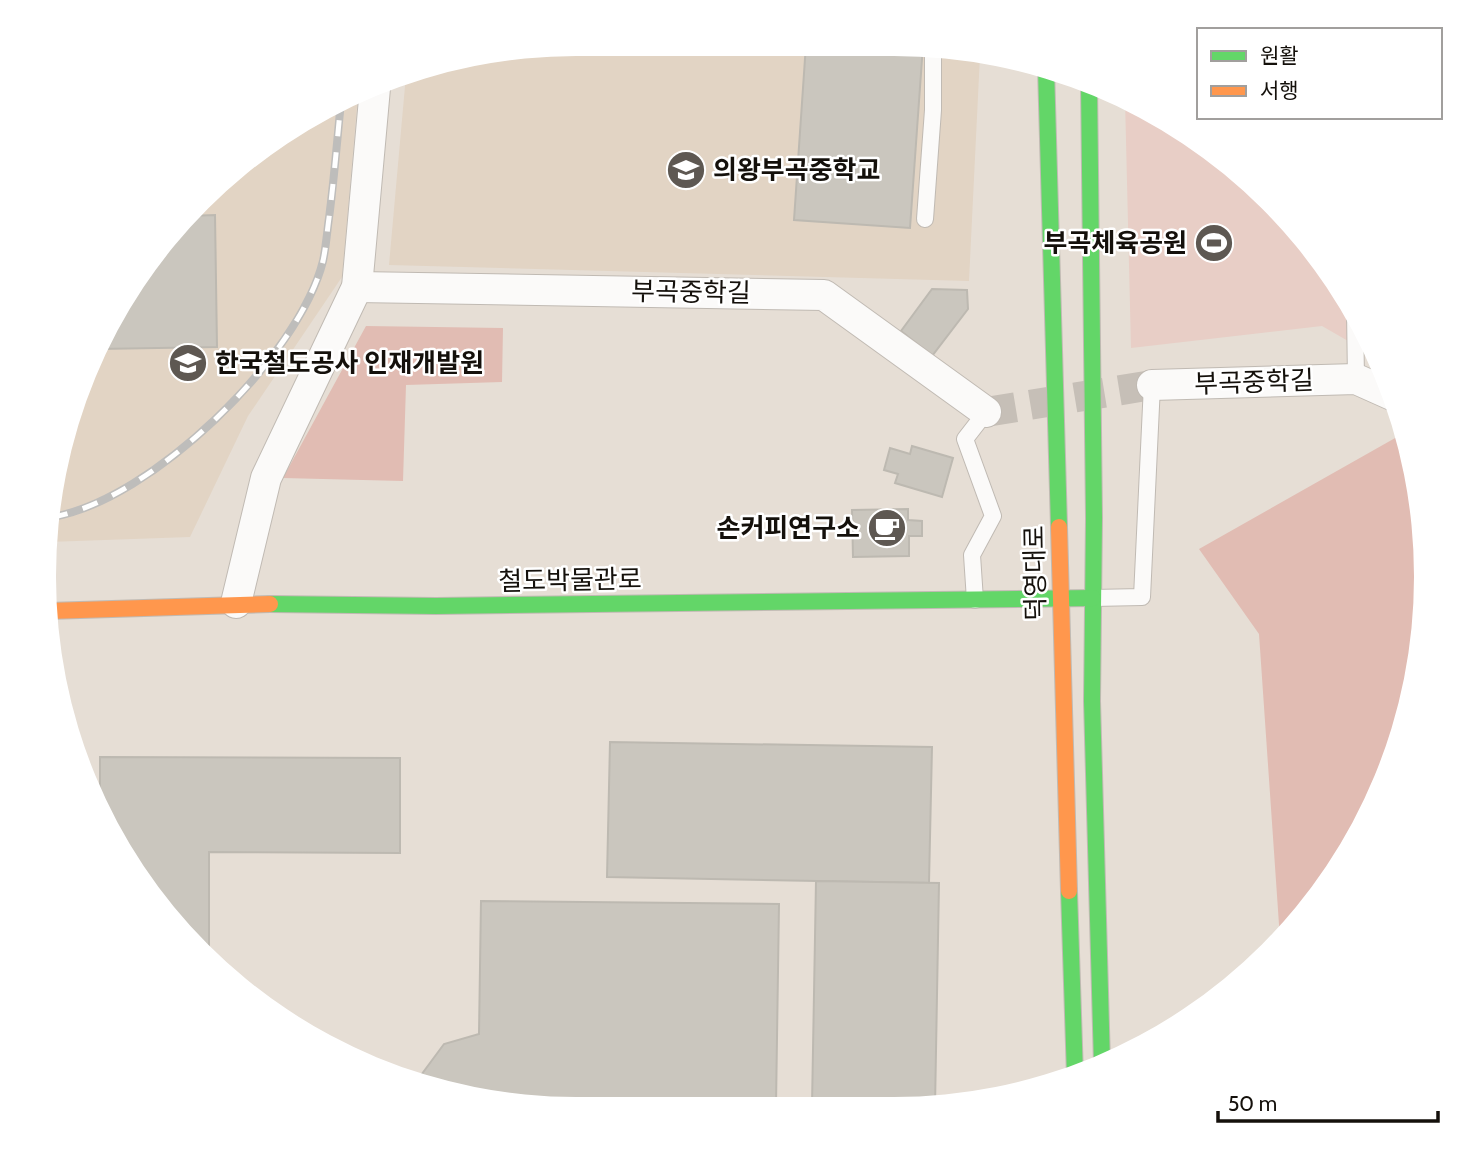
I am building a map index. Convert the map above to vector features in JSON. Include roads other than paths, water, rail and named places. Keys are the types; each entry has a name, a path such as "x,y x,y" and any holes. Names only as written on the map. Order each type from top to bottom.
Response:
{"street":[{"name":"덕영대로","path":"1046,80 1075,1064"},
{"path":"1088,94 1093,598 1091,701 1102,1053"},
{"path":"236,603 266,478 357,287 374,97"},
{"name":"부곡중학길","path":"357,287 824,295 986,412"},
{"path":"1356,379 1379,389"},
{"name":"부곡중학길","path":"1152,385 1356,379"},
{"name":"철도박물관로","path":"57,611 236,603 436,606 1093,598"}],"lane":[{"path":"925,219 933,110 933,57"},
{"path":"1355,337 1356,379"},
{"path":"1093,598 1142,597 1152,385"},
{"path":"975,600 972,555 993,516 965,439 986,412"}],"tunnel":[{"path":"986,412 1152,385"}],"railway":[{"path":"59,515 91,505 133,484 175,454 216,419 253,380 284,339 309,299 323,261 340,113"}],"place":[{"name":"의왕부곡중학교","path":"686,170"},
{"name":"부곡체육공원","path":"1214,243"},
{"name":"한국철도공사 인재개발원","path":"188,363"},
{"name":"손커피연구소","path":"887,528"}]}
